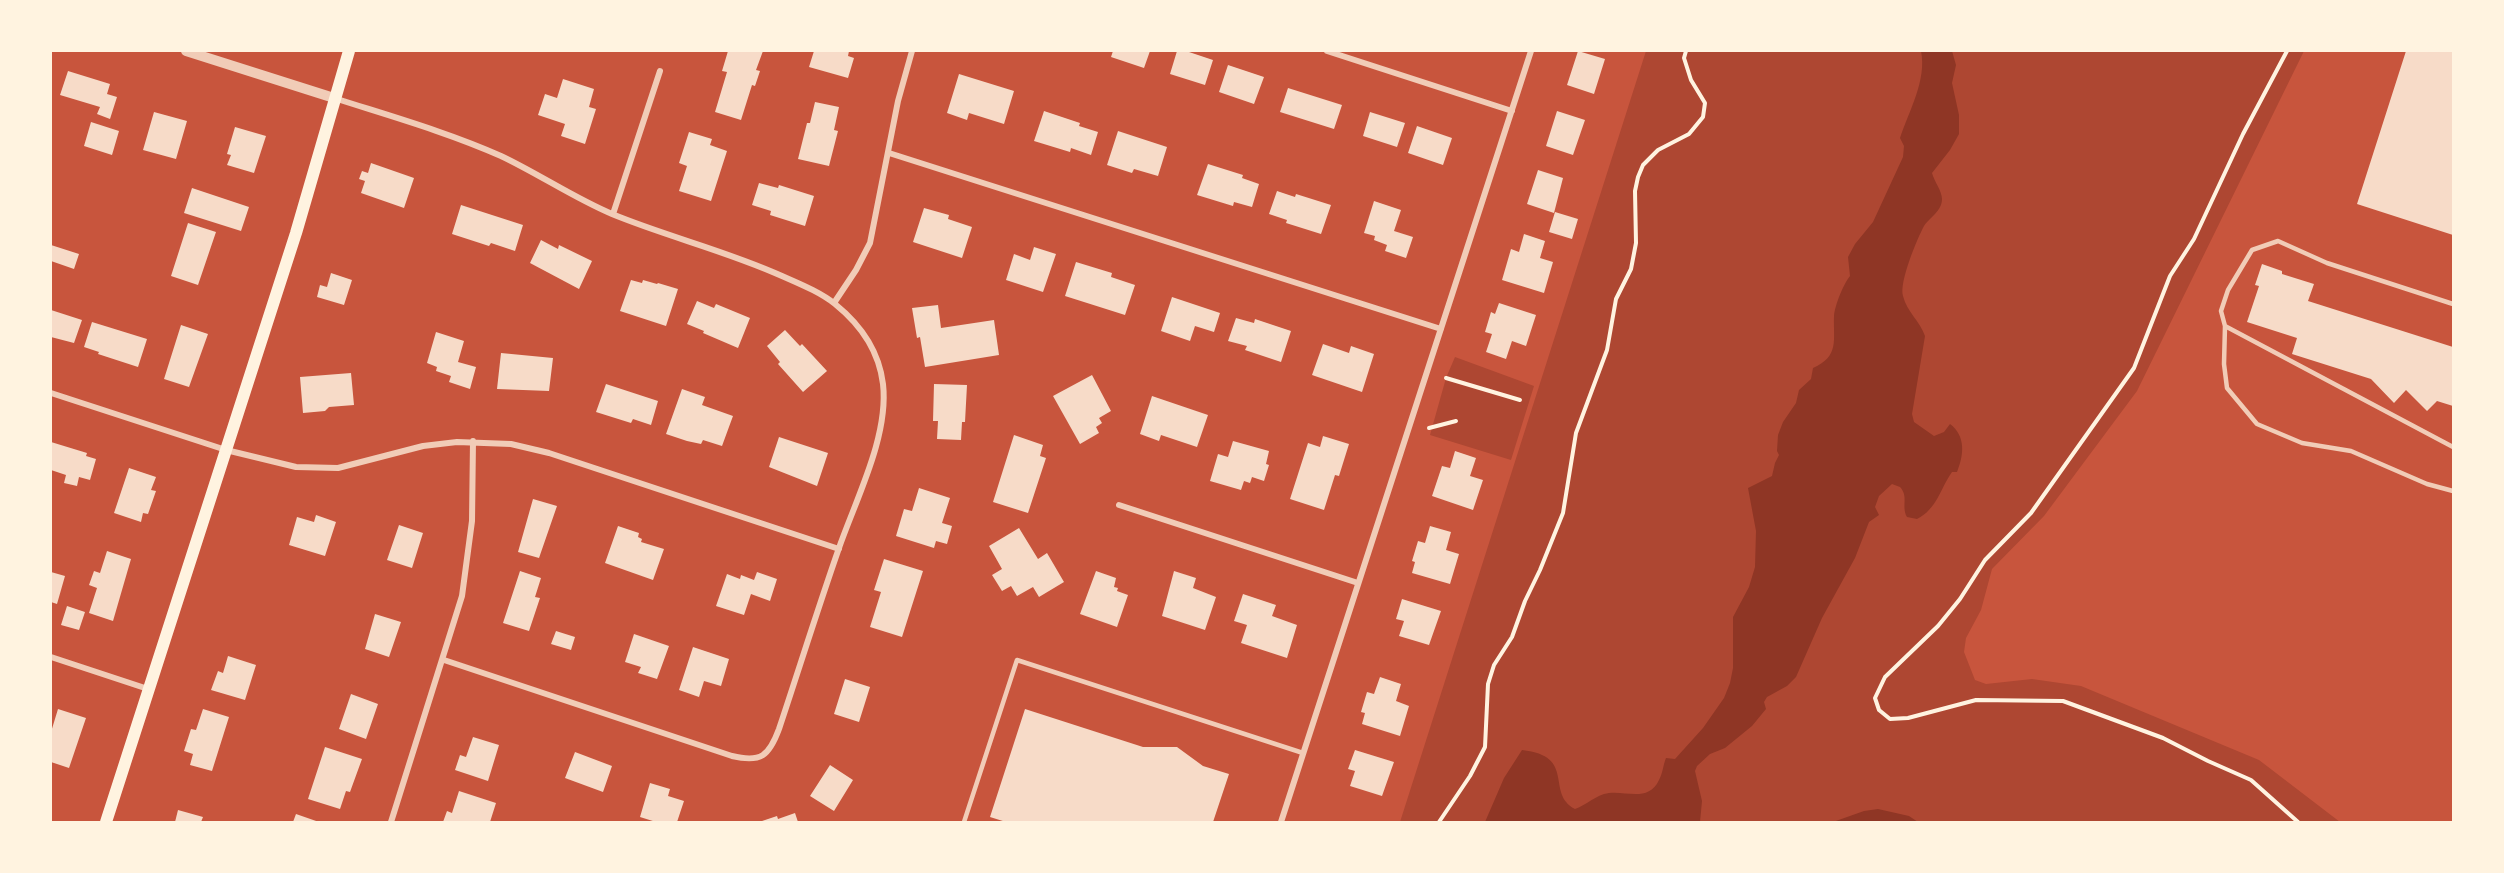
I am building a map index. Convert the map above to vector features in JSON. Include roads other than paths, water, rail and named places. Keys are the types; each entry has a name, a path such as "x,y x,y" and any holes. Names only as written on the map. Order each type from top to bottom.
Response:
{"main road":[{"path":"106,822 296,233 349,51"}],"street":[{"path":"186,51 444,133 483,148 613,214 741,257 806,286 834,303 865,335 874,351 880,368 884,404 877,443 779,729 770,750 762,757 753,759 732,756 444,660"},
{"path":"834,303 856,270 870,243 898,101 912,51"},
{"path":"1327,51 1512,111"},
{"path":"1281,822 1531,51"},
{"path":"613,214 660,71"},
{"path":"889,153 1441,329"},
{"path":"51,393 226,450 280,465 324,470 353,465 423,446 473,441 511,444 549,453 839,549"},
{"path":"391,822 444,660 462,596 472,521 473,441"},
{"path":"1119,505 1358,583"},
{"path":"51,657 149,689"}],"lane":[{"path":"2453,304 2326,263 2278,240 2252,250 2228,290 2221,311 2225,326 2224,364 2227,388 2257,424 2302,443 2351,451 2427,484 2453,491"},
{"path":"2225,326 2453,447"},
{"path":"964,822 1017,660 1303,753"}]}
